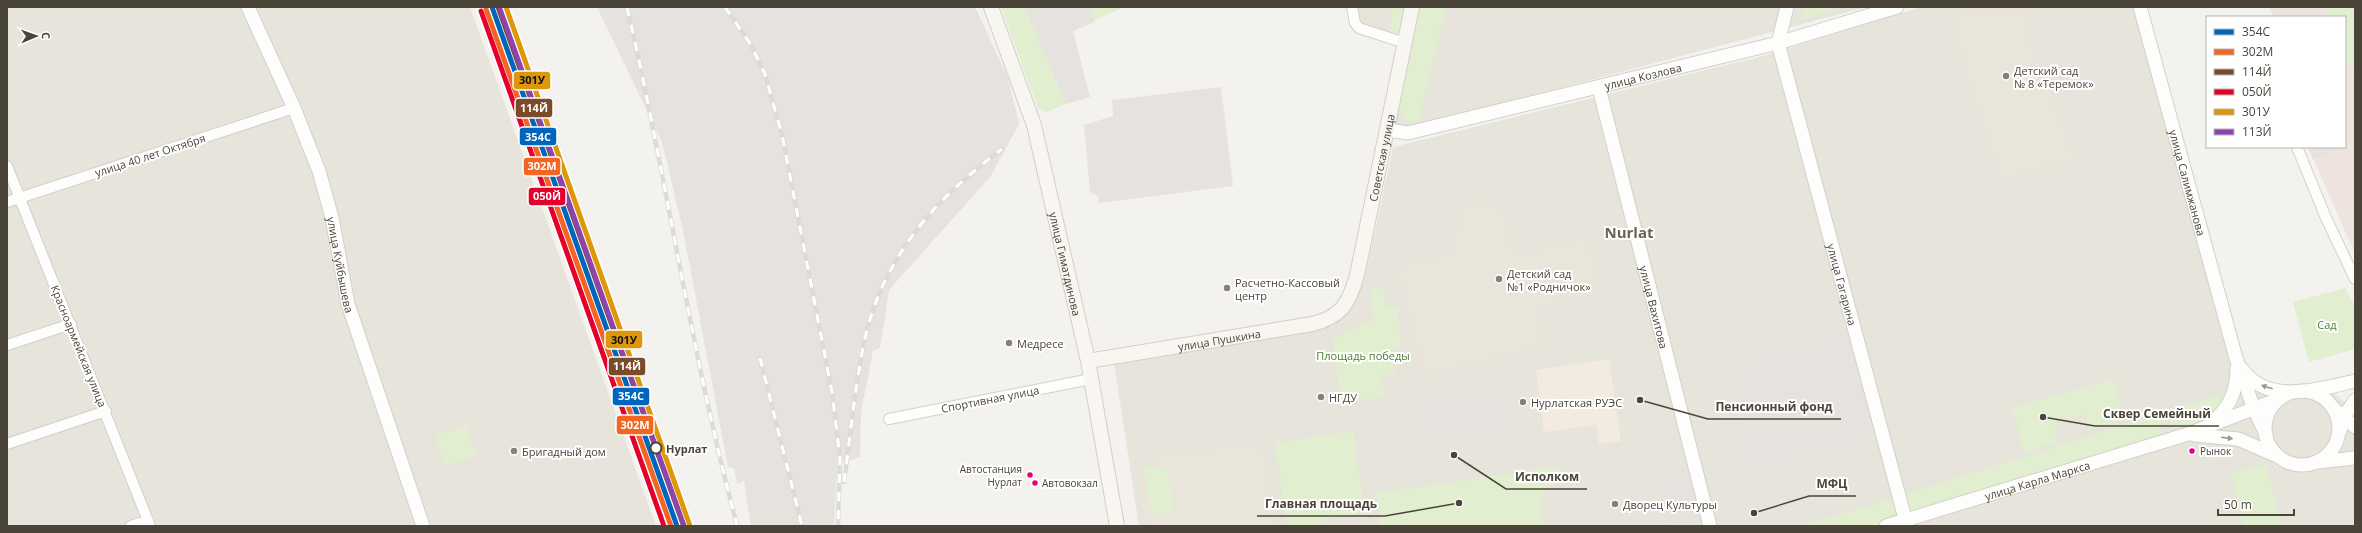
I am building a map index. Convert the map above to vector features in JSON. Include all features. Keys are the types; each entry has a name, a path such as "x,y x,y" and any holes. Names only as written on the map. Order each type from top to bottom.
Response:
{"main road":[{"name":"улица Гиматдинова","path":"991,7 1034,125 1092,379 1117,526"},
{"name":"Советская улица","path":"1344,306 1357,276 1412,7"},
{"name":"улица Пушкина","path":"1088,361 1312,324 1334,316 1344,306"}],"street":[{"name":"улица Куйбышева","path":"248,7 294,108 324,189 348,304 355,330 423,526"},
{"path":"1352,7 1355,23 1360,28 1405,43"},
{"path":"1778,42 1787,7"},
{"name":"улица Козлова","path":"1387,130 1408,133 1599,88 1778,42 1897,7"},
{"name":"улица Салимжанова","path":"2140,7 2236,358"},
{"name":"улица Гагарина","path":"1778,42 1906,523"},
{"name":"улица Вахитова","path":"1599,88 1710,526"},
{"name":"улица 40 лет Октября","path":"7,202 294,108"},
{"path":"2297,148 2326,218 2355,279"},
{"name":"Красноармейская улица","path":"7,166 106,411 149,523"},
{"path":"7,345 71,324"},
{"path":"2236,358 2246,374 2264,386 2283,391 2306,392 2320,396 2355,427"},
{"path":"2236,358 2254,409 2270,446 2279,457 2295,465 2355,458"},
{"path":"2203,429 2220,416 2230,401 2236,386 2236,358"},
{"name":"Спортивная улица","path":"890,419 1092,379"},
{"path":"2266,434 2268,414 2281,398 2293,393 2306,392 2355,381"},
{"name":"улица Карла Маркса","path":"1886,526 1906,523 2188,434 2281,398"},
{"path":"2314,463 2325,457 2336,442 2344,417 2355,400"},
{"path":"2331,406 2338,423 2336,442"},
{"path":"7,444 106,411"},
{"name":"улица Карла Маркса","path":"2188,434 2238,440 2279,457"},
{"path":"131,526 149,523"}],"shaded area":[{"path":"7,7 470,7 656,526 7,526"},
{"path":"597,7 975,7 1008,78 1019,124 991,176 889,290 880,348 873,351 861,412 860,457 837,465 834,526 751,526 744,481 737,484 734,468 728,467 683,230 662,142"},
{"path":"1024,7 1089,7 1095,22 1073,31 1090,97 1066,104"},
{"path":"1347,7 1867,7 1408,128 1392,126 1403,44 1352,28"},
{"path":"1922,7 2135,7 2233,365 2264,384 2293,384 2334,393 2355,411 2355,526 1139,526 1114,363 1333,326 1346,313 1364,281 1393,147 1763,56"},
{"path":"2269,7 2355,7 2355,254 2308,148 2346,148 2346,16 2273,16"},
{"name":"Детский сад № 8 «Теремок»","path":"1983,8 2031,9 2030,41 2076,159 2001,182 1949,19"},
{"path":"1221,87 1233,186 1099,203 1098,196 1090,192 1084,125 1113,116 1112,100"},
{"path":"2308,148 2342,148 2313,159"},
{"name":"Детский сад №1 «Родничок»","path":"1462,201 1502,204 1515,254 1588,236 1601,292 1536,308 1545,346 1423,376 1396,266 1450,253"},
{"path":"2023,312 2026,325 1991,333 1988,322"},
{"path":"1846,332 1874,439 1752,471 1750,465 1722,472 1720,462 1735,458 1728,431 1713,435 1710,425 1750,414 1737,360"},
{"path":"2106,343 2108,349 2012,376 2010,370"},
{"path":"1609,359 1621,441 1599,444 1596,425 1544,432 1536,370"},
{"path":"1501,391 1508,434 1425,446 1419,403"},
{"path":"1262,441 1274,526 1146,526 1136,460"},
{"path":"1690,468 1703,526 1654,526 1669,524 1662,473"}],"green space":[{"path":"1001,7 1024,7 1066,104 1046,112 1038,108"},
{"path":"1089,7 1125,7 1094,20"},
{"path":"1393,7 1410,7 1403,42 1389,37"},
{"path":"1415,7 1446,7 1417,124 1406,121 1405,115 1396,111"},
{"path":"1804,7 1840,7 1801,20"},
{"path":"2324,7 2355,7 2355,79 2346,61 2346,16 2328,16"},
{"name":"Сад","path":"2345,288 2355,306 2355,349 2309,362 2293,302"},
{"name":"Площадь победы","path":"1384,289 1386,308 1397,307 1402,348 1391,349 1395,375 1382,376 1385,397 1341,403 1333,338 1374,319 1371,290"},
{"path":"2114,379 2125,419 2089,431 2085,415 2057,421 2054,425 2058,442 2024,453 2012,408"},
{"path":"2231,392 2213,417 2177,434 2174,425 2180,407"},
{"path":"2177,407 2173,425 2170,421 2162,424 2159,413"},
{"path":"2157,414 2163,437 1908,515 1903,495"},
{"path":"467,426 476,456 444,466 435,436"},
{"path":"1353,431 1365,513 1322,519 1323,526 1287,526 1275,443"},
{"path":"2266,464 2282,526 2244,526 2231,473"},
{"path":"1167,466 1174,512 1151,515 1144,469"},
{"path":"1562,466 1547,487 1541,500 1540,508 1543,526 1381,526 1376,493"},
{"path":"1896,497 1902,518 1874,526 1802,526"}],"railway":[{"path":"627,7 655,136 706,396 737,525"},
{"path":"725,7 751,45 765,74 782,135 832,392 840,458 838,525"},
{"path":"844,482 854,401 862,353 870,321 881,291 895,263 911,237 931,213 976,169 1002,149"},
{"path":"760,358 802,526"}],"transit line":[{"name":"354С","path":"492,7 677,526"},
{"name":"114Й","path":"498,7 683,524"},
{"name":"301У","path":"506,7 690,526"},
{"name":"302М","path":"486,9 671,526"},
{"name":"113Й","path":"500,9 684,526"},
{"name":"050Й","path":"481,11 664,526"}],"place":[{"name":"Детский сад № 8 «Теремок»","path":"2006,76"},
{"name":"Детский сад №1 «Родничок»","path":"1499,279"},
{"name":"Расчетно-Кассовый центр","path":"1227,288"},
{"name":"Медресе","path":"1009,343"},
{"name":"НГДУ","path":"1321,397"},
{"name":"Пенсионный фонд","path":"1640,400"},
{"name":"Нурлатская РУЭС","path":"1523,402"},
{"name":"Сквер Семейный","path":"2043,417"},
{"name":"Нурлат","path":"656,448"},
{"name":"Бригадный дом","path":"514,451"},
{"name":"Рынок","path":"2192,451"},
{"name":"Исполком","path":"1454,455"},
{"name":"Автостанция Нурлат","path":"1030,475"},
{"name":"Автовокзал","path":"1035,483"},
{"name":"Главная площадь","path":"1459,503"},
{"name":"Дворец Культуры","path":"1615,504"},
{"name":"МФЦ","path":"1754,513"}],"district":[{"name":"Nurlat","path":"1629,232"}]}
